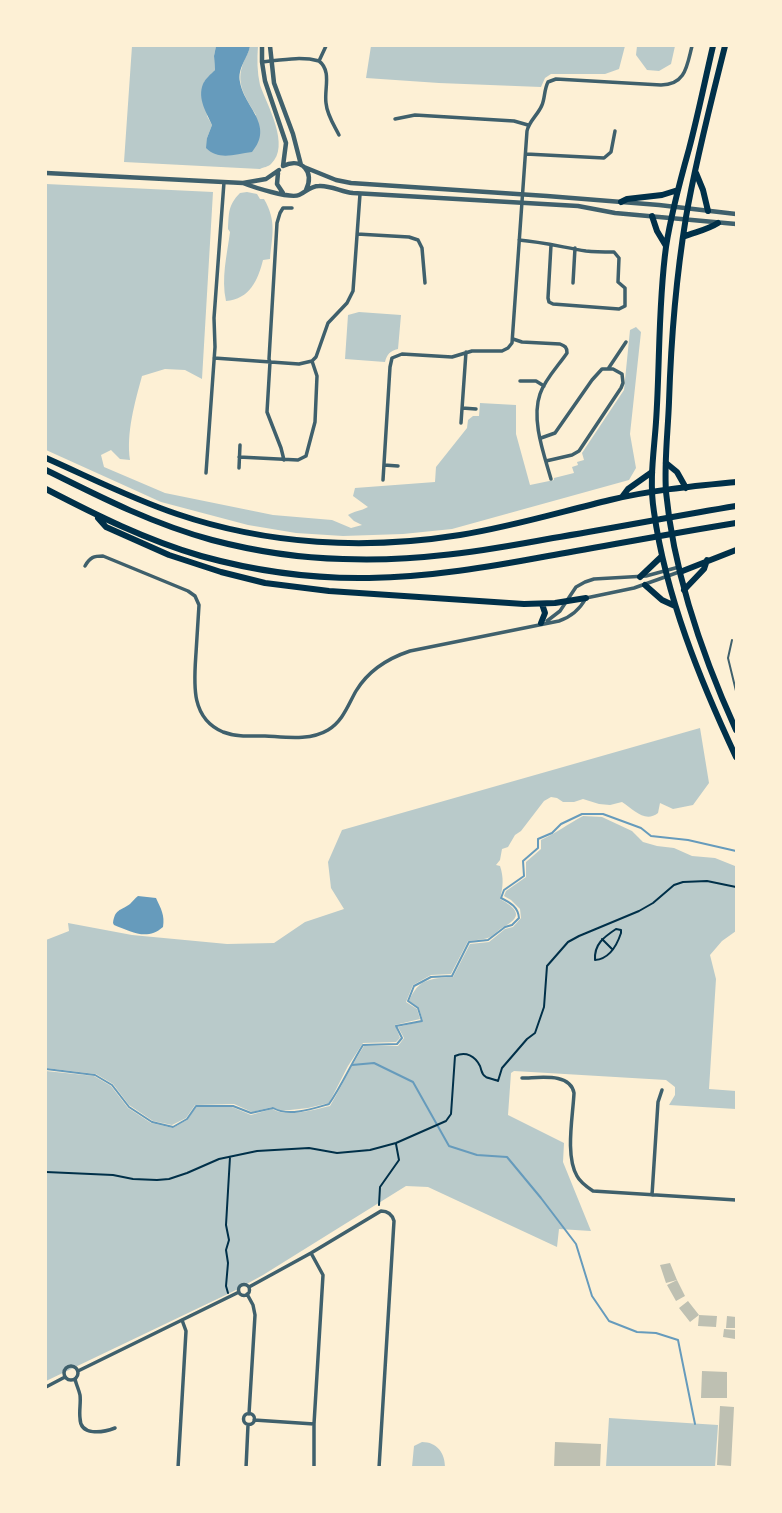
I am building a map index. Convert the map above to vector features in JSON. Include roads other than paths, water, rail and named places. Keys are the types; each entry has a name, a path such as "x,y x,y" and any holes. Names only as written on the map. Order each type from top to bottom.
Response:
{"highway":[{"path":"713,46 666,246 652,492 662,556 676,606 707,690 737,758"},
{"path":"725,46 695,172 683,237 672,329 666,491 684,590 708,666 737,730"},
{"path":"695,172 708,211"},
{"path":"621,202 678,190"},
{"path":"652,216 666,246"},
{"path":"683,237 709,229 718,223"},
{"path":"46,458 140,500 199,521 255,534 310,541 374,543 444,537 493,529 622,497 737,482"},
{"path":"666,463 677,472 686,488"},
{"path":"46,470 132,513 178,529 248,548 314,558 389,559 490,550 737,506"},
{"path":"622,497 628,489 652,472"},
{"path":"46,489 141,535 202,556 273,571 339,578 457,572 737,523"},
{"path":"94,514 106,527 146,545 209,569 265,583 329,591 542,604 586,598"},
{"path":"680,569 737,550"},
{"path":"640,576 662,556"},
{"path":"684,590 704,569 707,560"},
{"path":"645,585 662,600 676,606"},
{"path":"542,604 545,613 543,623"}],"street":[{"path":"262,46 267,88 286,143 277,182 284,194"},
{"path":"270,46 274,83 302,166 309,173 306,190"},
{"path":"319,61 326,46"},
{"path":"383,480 390,367 393,358 402,354 452,357 475,350 504,351 510,347 513,339 528,125 543,102 546,86 551,80 671,84 684,73 692,46"},
{"path":"262,62 311,59 324,64 327,72 327,110 340,135"},
{"path":"395,119 415,115 514,121 528,125"},
{"path":"526,154 604,158 611,152 615,131"},
{"path":"46,173 243,183 266,179 291,163 351,183 523,194 737,214"},
{"path":"206,472 224,182"},
{"path":"243,183 262,190 296,196 321,186 360,194 578,206 615,213 737,225"},
{"path":"214,358 299,364 312,361 317,355 328,323 347,303 353,291 360,194"},
{"path":"284,460 267,412 277,223 283,208 292,208"},
{"path":"357,234 409,237 418,240 422,248 425,283"},
{"path":"519,240 545,242 586,251 614,252 618,258 618,282 625,288 625,306 623,308 549,302 551,245"},
{"path":"573,283 575,248"},
{"path":"513,339 560,344 567,349 538,401 537,423 551,479"},
{"path":"608,369 626,342"},
{"path":"461,423 466,352"},
{"path":"239,457 284,460 302,459 307,454 314,426 317,378 312,361"},
{"path":"541,438 555,433 602,369 617,370 622,374 623,383 579,451 572,456 546,461"},
{"path":"520,381 537,382 544,386"},
{"path":"462,408 476,409"},
{"path":"239,468 240,445"},
{"path":"384,465 398,466"},
{"path":"85,566 88,559 103,556 195,596 200,605 194,675 194,693 198,708 204,719 213,727 240,736 314,736 329,730 340,719 356,690 368,676 395,656 559,621 569,617 582,606 586,598 645,585 680,569"},
{"path":"543,623 556,615 576,587 585,582 594,579 666,574"},
{"path":"522,1078 561,1079 573,1086 572,1154 577,1177 593,1191 737,1200"},
{"path":"652,1195 658,1102 662,1090"},
{"path":"239,1292 242,1285 249,1287 383,1211 392,1216 394,1221 379,1468"},
{"path":"311,1253 323,1275 314,1468"},
{"path":"249,1287 247,1294 255,1315 249,1414"},
{"path":"239,1292 247,1294"},
{"path":"78,1371 239,1292"},
{"path":"178,1468 186,1331 182,1320"},
{"path":"65,1377 68,1367 74,1367 78,1371"},
{"path":"78,1371 75,1379 80,1395 79,1422 82,1427 90,1431 115,1429"},
{"path":"65,1377 75,1379"},
{"path":"46,1387 65,1377"},
{"path":"249,1414 254,1420"},
{"path":"248,1425 243,1419 249,1414"},
{"path":"254,1420 314,1424"},
{"path":"248,1425 254,1420"},
{"path":"246,1468 248,1425"}],"lane":[{"path":"732,640 728,658 737,691"}],"water":[{"path":"216,46 250,46 239,77 259,125 258,142 252,152 222,156 206,148 212,125 203,106 201,90 205,80 215,70"},
{"path":"138,896 156,898 162,912 163,927 151,934 139,934 113,923 117,913"}],"waterway":[{"path":"46,1069 95,1075 112,1085 129,1107 152,1122 173,1127 187,1119 196,1106 233,1106 251,1113 273,1108 286,1112 301,1111 329,1104 363,1045 397,1044 402,1038 396,1026 422,1021 418,1008 408,1001 414,986 431,977 452,976 469,942 488,940 519,918 513,906 501,898 504,890 524,876 523,861 538,848 538,839 552,833 561,824 582,814 603,814 641,828 651,836 688,840 736,851"},
{"path":"352,1065 374,1063 413,1082 449,1146 477,1155 507,1157 576,1244 592,1296 609,1321 637,1332 656,1333 678,1340 695,1424"}]}
